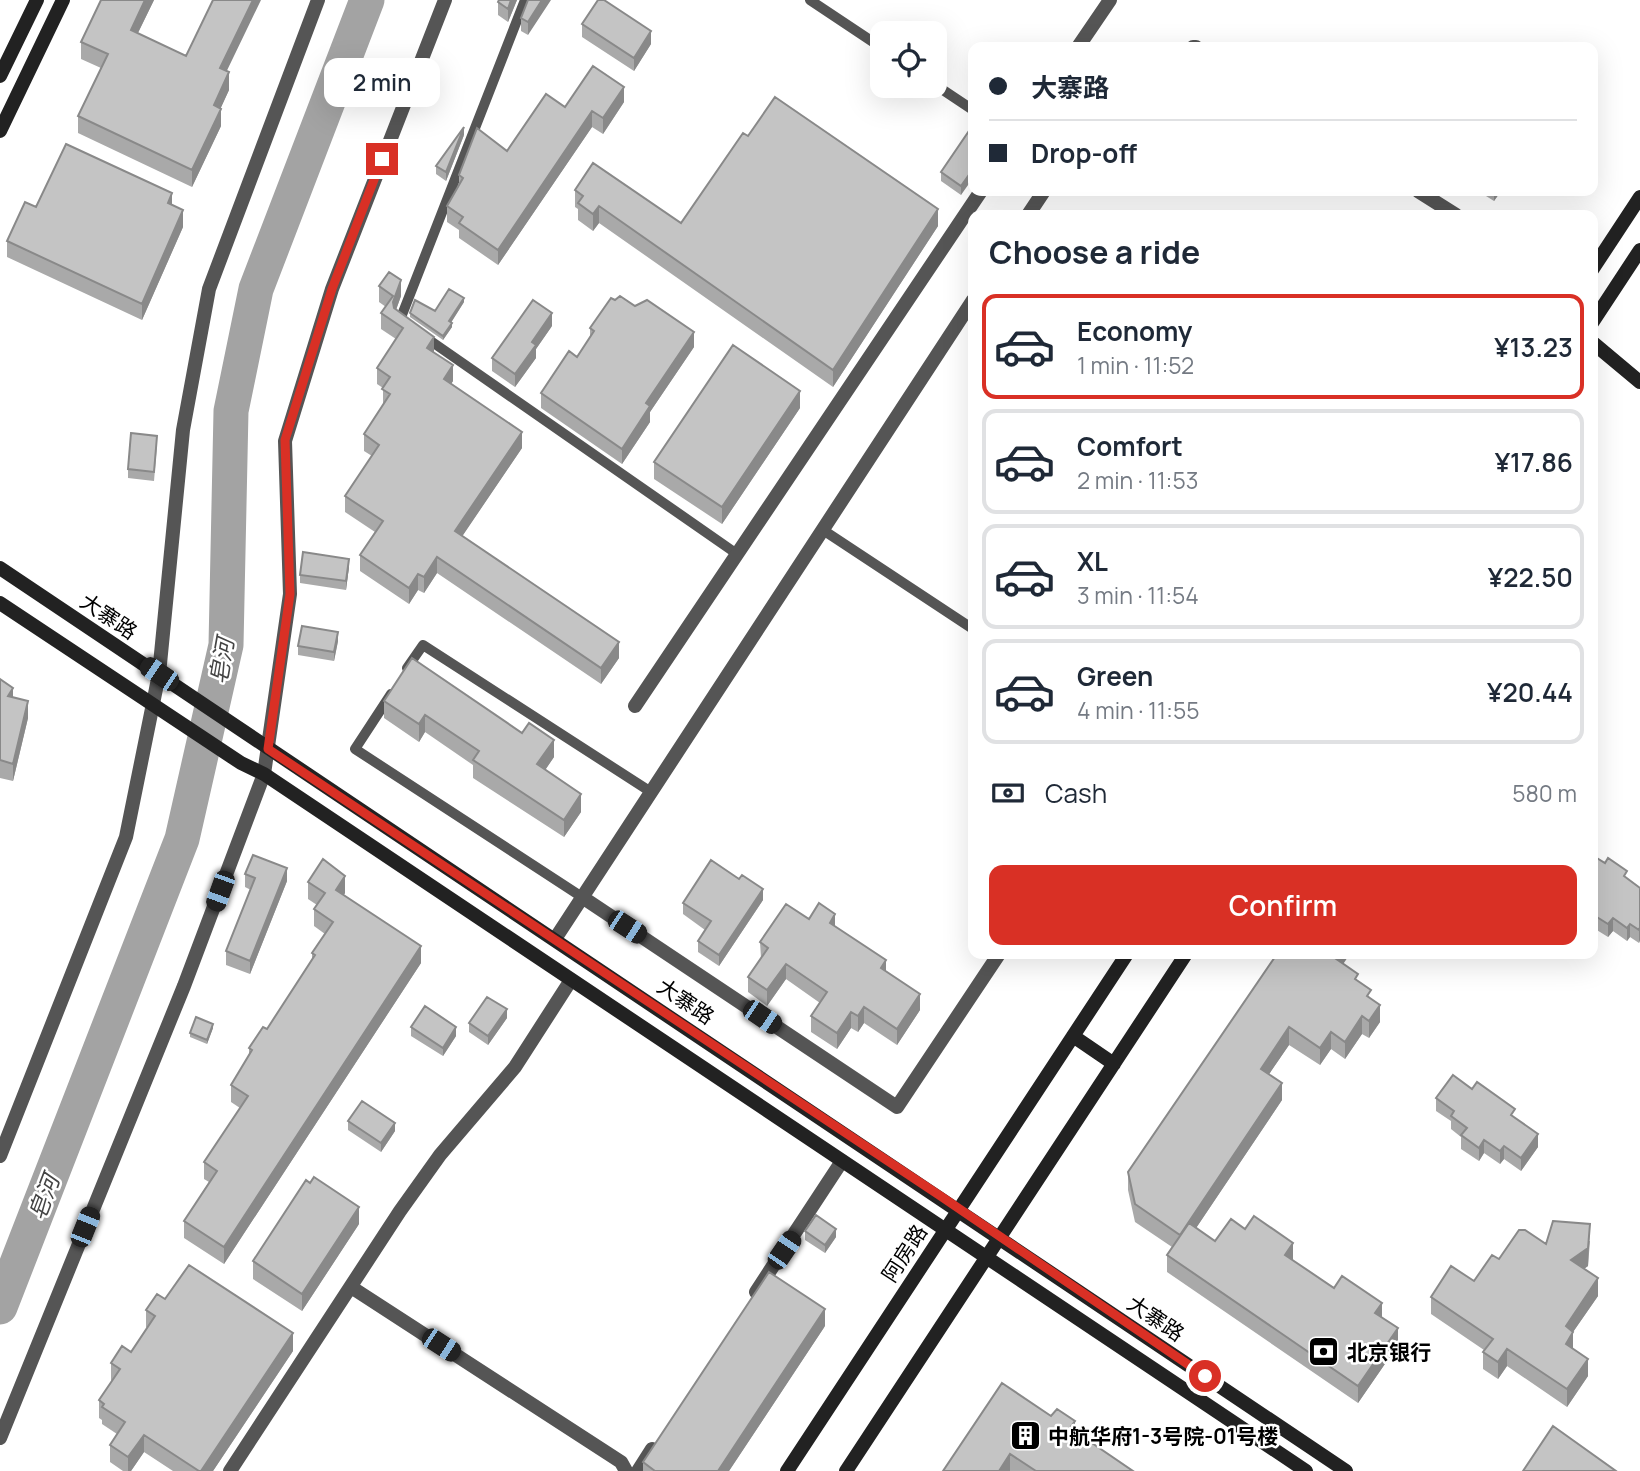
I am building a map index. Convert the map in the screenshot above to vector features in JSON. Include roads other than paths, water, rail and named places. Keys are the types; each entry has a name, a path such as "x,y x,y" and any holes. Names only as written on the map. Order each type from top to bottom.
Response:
{"main road":[{"path":"0,76 37,0"},
{"path":"0,131 63,0"},
{"path":"1598,261 1640,197"},
{"path":"1598,314 1640,250"},
{"path":"1598,347 1640,382"},
{"name":"大寨路","path":"0,568 959,1208 1346,1471"},
{"name":"大寨路","path":"0,603 241,763 264,774 1306,1471"},
{"name":"阿房路","path":"787,1471 1124,959"},
{"path":"846,1471 1183,959"},
{"path":"1073,1036 1114,1064"}],"street":[{"path":"0,1156 126,837 159,674 183,430 209,289 318,0"},
{"path":"0,1438 184,985 264,774 290,594 285,440 332,289 445,0"},
{"path":"1081,42 1110,0"},
{"path":"1426,196 1448,210"},
{"path":"635,706 968,210"},
{"path":"555,939 968,308"},
{"path":"582,897 897,1107 996,959"},
{"path":"230,1471 440,1156 515,1068 571,980"},
{"path":"744,1310 842,1161"},
{"path":"351,1287 621,1462 626,1471"},
{"path":"638,1471 660,1437"}],"lane":[{"path":"525,0 400,320 737,554"},
{"path":"810,0 870,40"},
{"path":"947,93 968,107"},
{"path":"822,530 968,626"},
{"path":"582,897 355,748 423,645 651,792"}],"waterway":[{"name":"皂河","path":"0,1307 182,839 226,645 231,411 256,289 367,0"}],"place":[{"name":"北京银行","path":"1324,1352"},
{"name":"中航华府1-3号院-01号楼","path":"1025,1436"}]}
